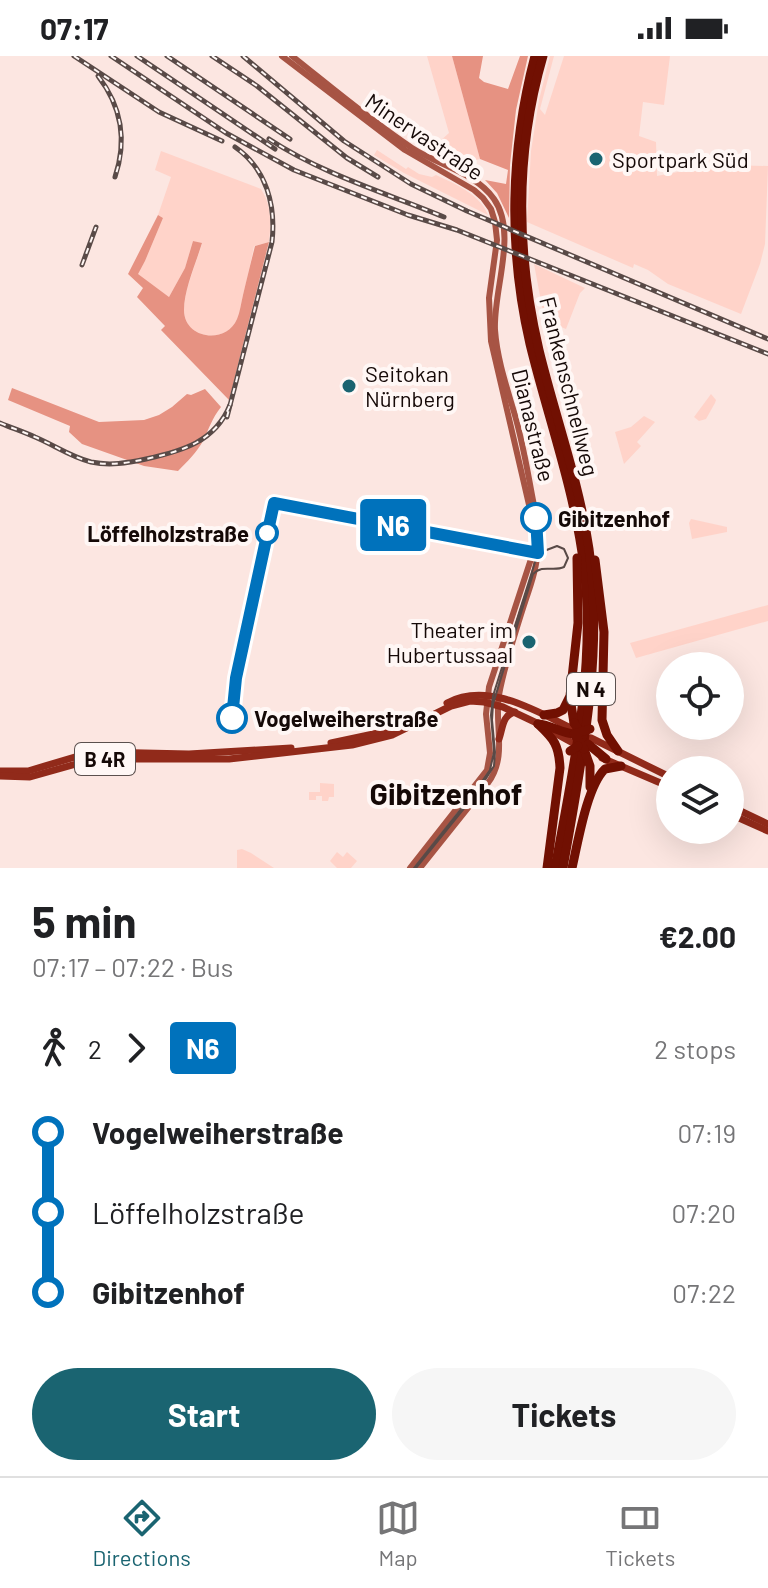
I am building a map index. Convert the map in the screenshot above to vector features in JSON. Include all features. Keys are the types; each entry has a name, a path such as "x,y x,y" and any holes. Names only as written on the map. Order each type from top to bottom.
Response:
{"highway":[{"name":"Frankenschnellweg","path":"535,56 523,107 516,159 516,259 532,350 578,510 586,594 586,670 578,739 555,868"},
{"name":"Frankenschnellweg","path":"543,56 524,151 521,198 524,261 539,352 592,577 594,617 587,725 563,868"},
{"path":"578,510 573,523 579,603 570,696 591,771 590,795"},
{"path":"578,510 589,531 603,609 605,659 601,709 604,730 613,749"},
{"path":"546,721 563,710 570,696"},
{"path":"560,768 601,709"},
{"path":"546,721 563,732 613,749"},
{"path":"546,721 559,751 560,768 547,868"},
{"path":"580,739 606,759"},
{"path":"572,868 590,795 601,771 621,766"}],"main road":[{"name":"Minervastraße","path":"282,56 405,150 465,184 483,198 496,227 493,274"},
{"name":"Minervastraße","path":"292,56 411,147 487,191 502,217 504,252"},
{"name":"Dianastraße","path":"420,868 493,775 500,756 498,702 533,578 539,545 524,452 496,341 496,301 504,252"},
{"name":"Dianastraße","path":"410,868 487,770 490,753 487,699 493,671 530,565 534,541 526,491 492,347 489,309 493,274"},
{"name":"B 4R","path":"0,773 32,773 95,753 230,752 334,742 402,727 459,697 471,695 546,721"},
{"name":"B 4R","path":"498,702 515,712 546,721"},
{"path":"499,739 505,719 515,712"},
{"path":"656,770 613,749 603,751 606,759 656,781"},
{"path":"744,813 768,824"},
{"path":"744,820 768,831"}],"shaded area":[{"path":"427,56 452,56 480,159 456,165 428,152 449,133"},
{"path":"452,56 483,56 479,78 508,89 520,56 528,56 516,110 510,165 509,218 497,193 485,180 506,184 508,170 480,159"},
{"path":"550,56 554,56 540,109 545,115 564,56 670,56 664,105 643,102 639,136 656,142 657,176 703,167 768,166 765,244 741,314 668,284 648,270 634,264 633,268 527,222 531,151"},
{"path":"377,150 406,169 408,167 432,177 436,175 459,186 479,201 488,215 404,173 374,155"},
{"path":"161,151 261,189 267,202 269,242 254,246 238,316 224,333 206,335 191,327 186,320 186,294 202,244 193,241 185,268 169,297 137,274 163,218 158,215 171,177 155,170"},
{"path":"158,215 163,218 138,274 169,297 185,268 193,241 202,243 188,285 184,310 191,327 206,335 224,333 232,327 239,313 255,246 269,242 229,400 161,330 165,326 137,297 143,288 128,274"},
{"path":"534,264 585,288 580,293 566,329 554,324 552,334 547,333"},
{"path":"12,388 99,422 144,420 159,415 187,394 205,389 221,407 201,445 178,471 144,466 82,444 69,432 70,426 8,400"},
{"path":"711,394 715,403 706,419 699,421 694,417"},
{"path":"644,416 655,422 637,442 641,446 624,464 615,432 631,427"},
{"path":"691,519 727,527 727,532 692,539"},
{"path":"768,605 768,621 636,658 630,643"},
{"path":"320,783 334,784 334,797 329,797 328,801 322,801 322,796 309,800 309,792 320,792"},
{"path":"242,849 274,868 237,868 237,850"},
{"path":"337,852 343,857 347,852 357,861 351,868 337,868 330,861"}],"tram line":[{"path":"414,868 490,770 494,752 491,715 493,696 536,559 544,551 557,546 564,549 568,558 564,567 541,569 533,574 493,704 492,720 495,752 494,766 478,791 416,868"}],"railway":[{"path":"74,56 159,112 222,141"},
{"path":"111,56 226,133 294,170 408,215 457,230 768,354"},
{"path":"137,56 275,149"},
{"path":"167,56 290,139"},
{"path":"212,56 257,86 347,158 378,177"},
{"path":"243,56 344,141 411,184 467,211 768,339"},
{"path":"98,76 112,100 120,125 121,150 115,177"},
{"path":"269,139 332,173 444,217"},
{"path":"227,417 273,228 270,202 262,177 235,147"},
{"path":"82,265 96,227"},
{"path":"0,423 84,460 118,464 159,456 196,443 216,428 230,405"}],"bus line":[{"name":"N6","path":"232,718 236,678 274,503 538,553 536,518"}],"place":[{"name":"Sportpark Süd","path":"596,159"},
{"name":"Seitokan Nürnberg","path":"349,386"},
{"name":"Gibitzenhof","path":"536,518"},
{"name":"Löffelholzstraße","path":"267,533"},
{"name":"Theater im Hubertussaal","path":"529,642"},
{"name":"Vogelweiherstraße","path":"232,718"}],"district":[{"name":"Gibitzenhof","path":"446,793"}]}
